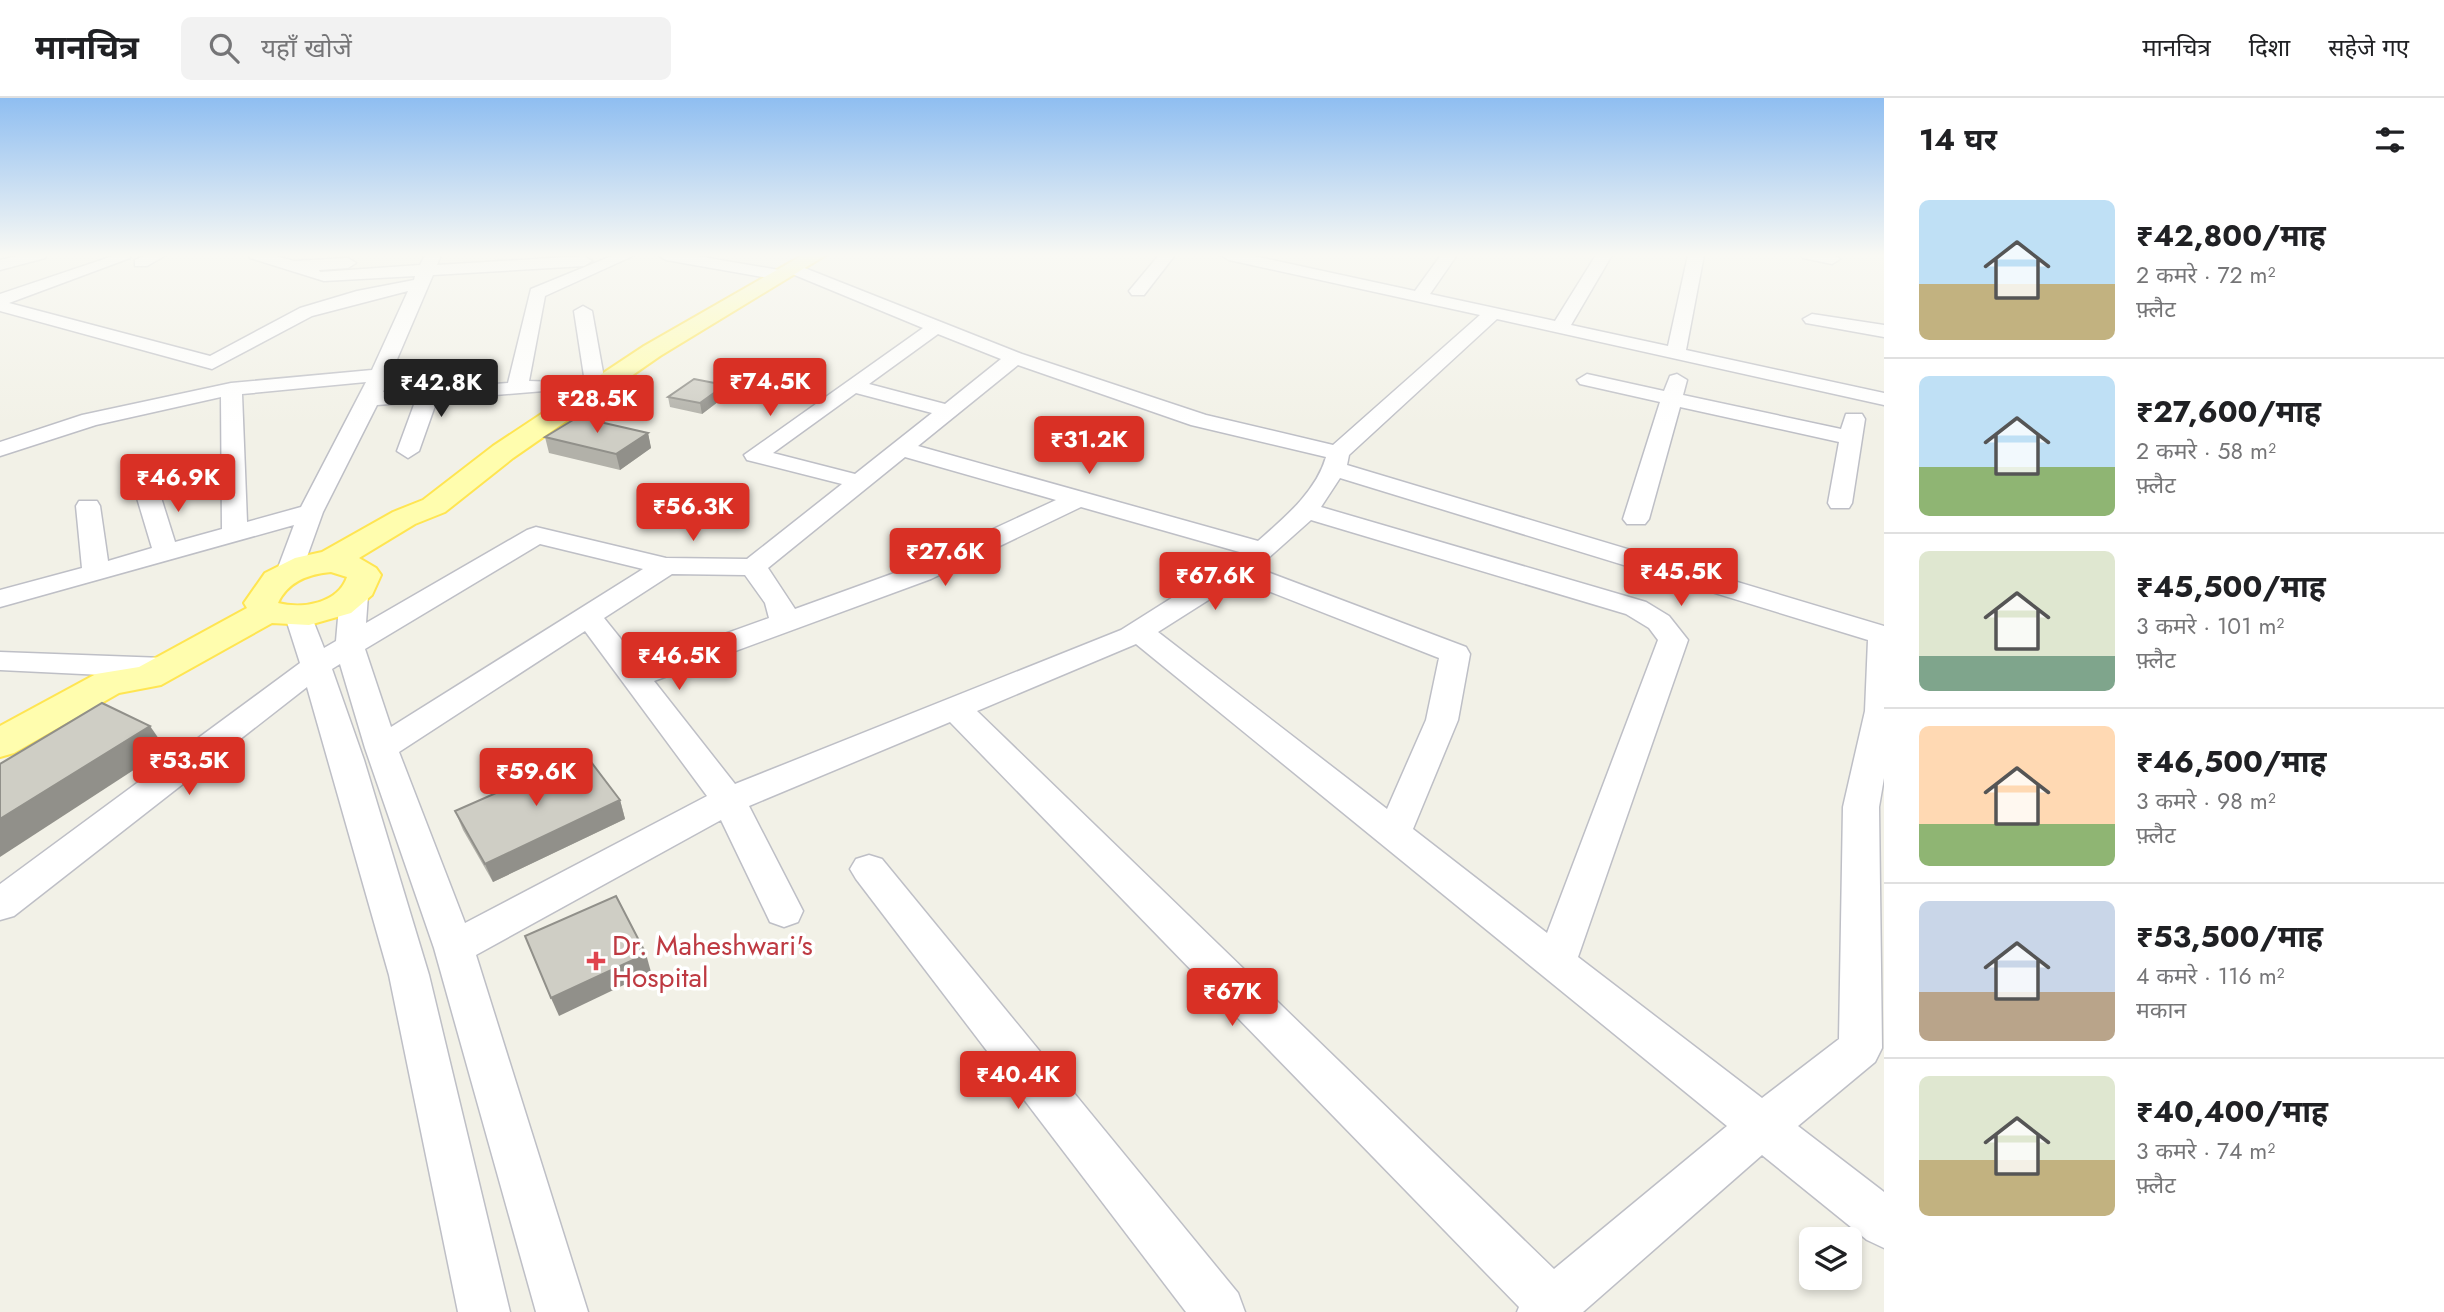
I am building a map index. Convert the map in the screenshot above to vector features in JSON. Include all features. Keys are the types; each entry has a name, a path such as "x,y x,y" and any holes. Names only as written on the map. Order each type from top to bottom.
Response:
{"main road":[{"path":"327,563 404,518 434,506 503,452 652,351 717,312"},
{"path":"0,743 109,683 156,672 283,614 329,609 359,585 425,522 434,506"},
{"path":"283,614 261,603 263,592 289,573 327,563 345,563 358,568 359,585"},
{"path":"0,777 133,699 156,672"}],"street":[{"path":"21,312 212,363"},
{"path":"0,323 29,312"},
{"path":"145,407 212,363 307,312"},
{"path":"289,573 311,512 369,399 406,312"},
{"path":"517,388 533,312"},
{"path":"583,312 596,389"},
{"path":"895,312 1015,358 1199,420 1884,635 1883,711 1872,811 1860,1048 1762,1126 1548,1308 955,708"},
{"path":"1487,312 1884,399"},
{"path":"1560,328 1570,312"},
{"path":"1636,519 1672,398 1687,312"},
{"path":"454,948 729,800 1138,631 1238,570 1306,511 1336,461 1493,313"},
{"path":"1812,319 1884,331"},
{"path":"860,482 755,454 936,327"},
{"path":"0,905 332,657 536,535 666,566 752,567 1015,358"},
{"path":"408,451 436,373"},
{"path":"0,449 90,420 231,389 378,375"},
{"path":"1587,380 1851,438"},
{"path":"369,399 549,386"},
{"path":"852,386 948,411"},
{"path":"231,389 235,534"},
{"path":"1840,503 1859,394"},
{"path":"902,449 1263,551"},
{"path":"146,488 166,553"},
{"path":"634,677 921,573 1081,498"},
{"path":"88,506 96,572"},
{"path":"1306,511 1636,608 1659,622 1673,640 1556,963"},
{"path":"0,598 311,512"},
{"path":"381,748 666,566"},
{"path":"752,567 779,603 785,622"},
{"path":"1238,570 1455,654 1442,720 1394,833"},
{"path":"359,585 332,657 409,975 484,1312"},
{"path":"283,614 332,657 381,748 454,948 562,1312"},
{"path":"588,616 729,800 784,911"},
{"path":"1138,631 1884,1223"},
{"path":"0,660 156,672"},
{"path":"869,869 1219,1312"}],"building":[{"path":"694,379 725,385 700,403 668,397"},
{"path":"578,417 648,433 616,454 545,437"},
{"path":"102,703 150,726 0,819 0,764"},
{"path":"585,754 620,800 485,864 455,811"},
{"path":"616,896 646,954 551,998 525,936"}],"place":[{"name":"Dr. Maheshwari's Hospital","path":"596,961"}]}
